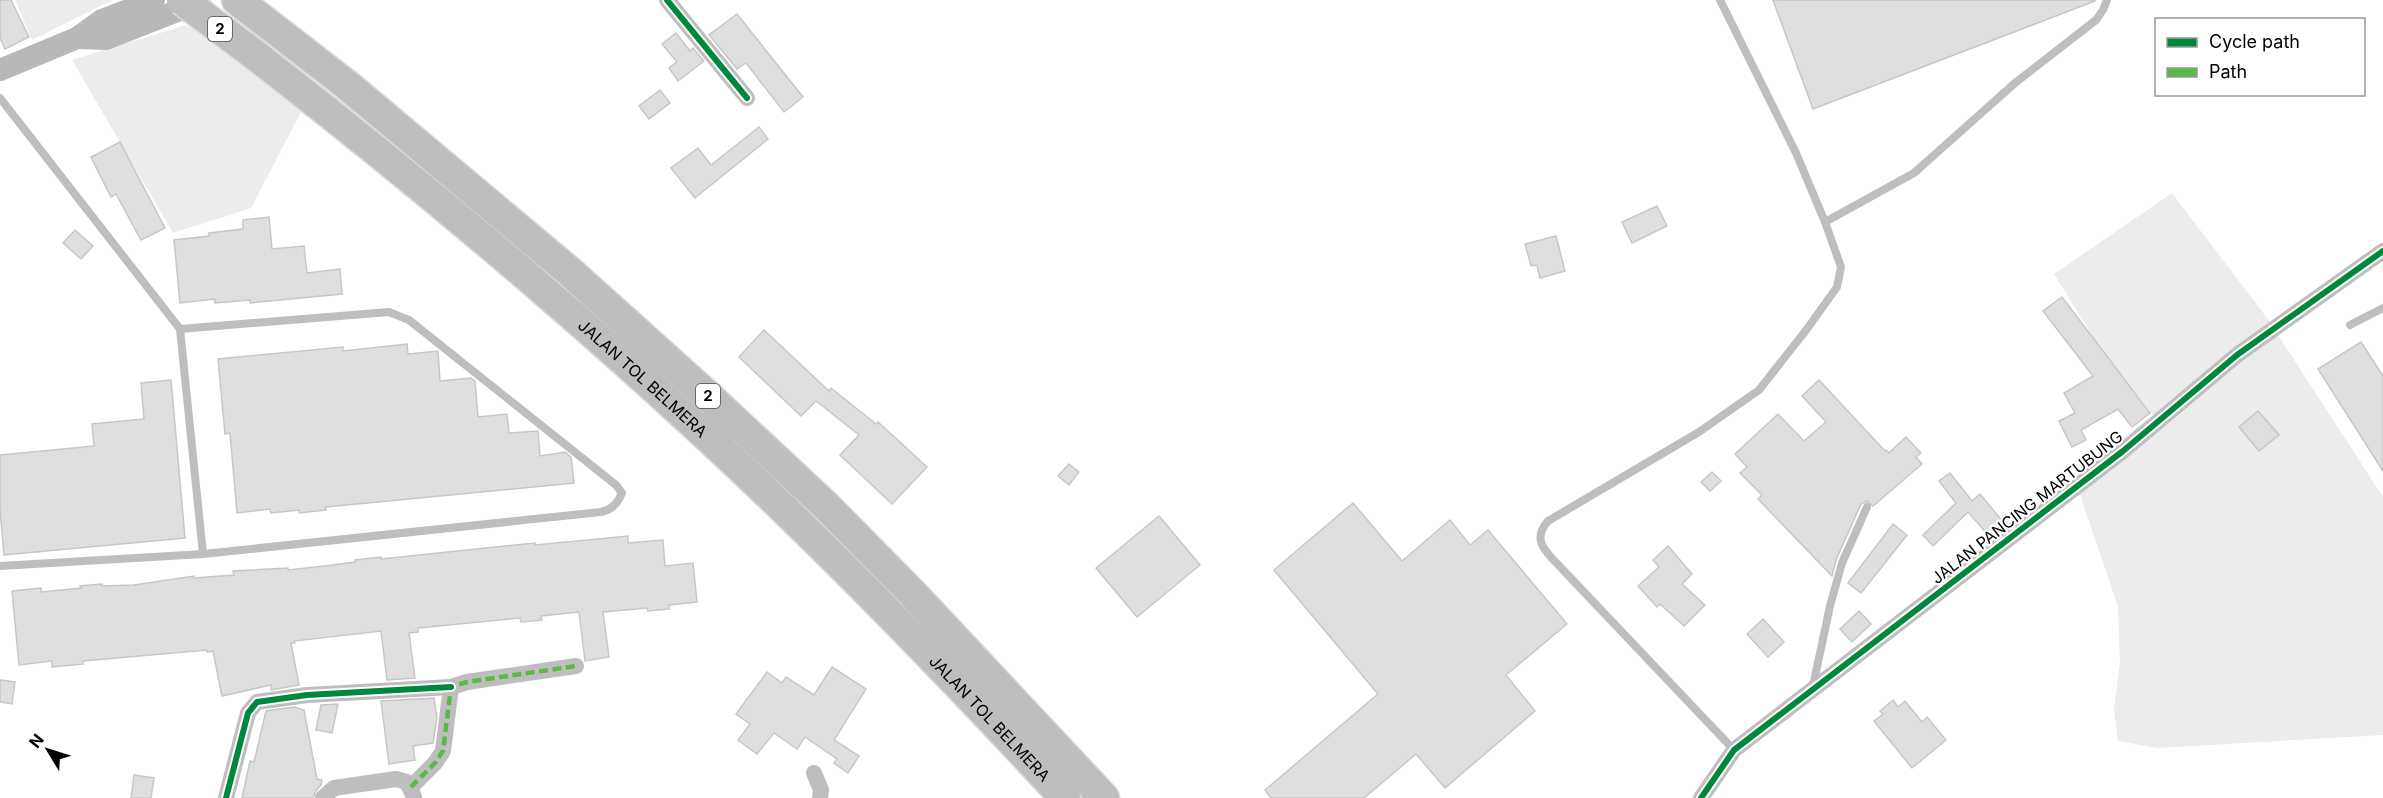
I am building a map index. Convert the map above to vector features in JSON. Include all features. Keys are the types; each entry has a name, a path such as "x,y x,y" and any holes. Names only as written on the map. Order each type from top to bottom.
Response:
{"highway":[{"name":"JALAN TOL BELMERA","path":"182,0 345,125 562,307 673,406 840,564 1065,798"},
{"name":"JALAN TOL BELMERA","path":"237,0 347,85 570,272 708,396 826,506 896,577 1104,798"}],"main road":[{"path":"0,70 77,38 102,20 154,0"},
{"path":"77,38 106,39 206,0"}],"street":[{"path":"667,0 747,98"},
{"name":"JALAN PANCING MARTUBUNG","path":"1701,798 1734,750 2123,451 2236,355 2383,251"},
{"path":"226,798 248,713 257,702 307,695 451,687 467,682 576,666"},
{"path":"323,798 334,788 403,780 412,792 443,751 451,687"},
{"path":"814,773 821,790 820,798"}],"lane":[{"path":"1720,0 1796,153 1825,222 1841,267 1837,287 1759,390 1699,432 1548,521 1540,530 1539,538 1547,551 1592,602 1734,750"},
{"path":"1825,222 1914,172 2015,83 2096,20 2107,0"},
{"path":"0,98 180,329 203,554"},
{"path":"2350,325 2383,308"},
{"path":"0,566 203,554 601,512 613,507 622,493 616,485 409,320 398,314 389,312 180,329"},
{"path":"1813,689 1830,606 1842,563 1867,507"}],"shaded area":[{"path":"15,0 113,0 32,40"},
{"path":"186,25 309,97 251,208 173,233 72,60"},
{"path":"2172,193 2267,318 2383,497 2383,735 2157,748 2118,741 2114,709 2120,663 2118,607 2074,477 2153,415 2097,343 2054,274"}],"building":[{"path":"0,0 11,0 29,37 5,49 0,38"},
{"path":"1773,0 2095,0 2095,1 1813,109"},
{"path":"737,14 803,97 784,112 746,63 737,69 709,35"},
{"path":"676,33 690,51 693,48 704,61 678,81 669,68 677,62 662,44"},
{"path":"660,90 670,103 649,119 639,106"},
{"path":"759,127 768,139 695,198 671,168 698,148 711,165"},
{"path":"120,142 165,228 141,240 116,194 111,197 91,157"},
{"path":"1657,206 1667,226 1632,243 1622,222"},
{"path":"269,217 272,249 304,246 307,273 340,269 342,294 250,303 250,300 215,303 215,299 180,303 174,240 243,229 243,220"},
{"path":"75,230 93,246 81,259 63,243"},
{"path":"1556,236 1565,271 1540,278 1537,265 1531,266 1525,244"},
{"path":"2062,297 2150,413 2132,427 2118,409 2081,430 2086,440 2072,447 2059,421 2075,413 2064,393 2093,376 2043,311"},
{"path":"764,330 829,391 831,388 876,424 878,422 927,467 892,504 840,455 859,435 816,401 801,416 739,357"},
{"path":"2361,342 2383,376 2383,471 2318,369"},
{"path":"407,344 408,354 438,351 440,381 471,378 475,381 478,417 507,414 509,433 538,431 540,456 565,452 571,457 574,483 326,507 326,510 299,513 299,510 271,513 270,509 237,513 230,433 225,434 218,359 343,347 343,351"},
{"path":"171,380 185,538 4,555 0,509 0,455 94,446 92,424 144,419 141,383"},
{"path":"1819,380 1885,451 1889,453 1906,437 1921,453 1916,457 1922,464 1873,506 1867,501 1861,504 1836,560 1832,576 1758,499 1762,495 1740,473 1747,467 1735,454 1778,414 1804,441 1826,422 1802,396"},
{"path":"2258,411 2279,435 2259,451 2239,427"},
{"path":"1069,464 1079,472 1069,485 1058,476"},
{"path":"1712,472 1721,481 1710,491 1701,482"},
{"path":"1950,473 1972,501 1980,494 2004,523 1989,536 1968,512 1933,546 1923,535 1956,503 1939,481"},
{"path":"1353,503 1402,561 1450,520 1470,545 1488,530 1567,624 1506,675 1535,711 1445,788 1416,754 1364,798 1271,798 1265,790 1378,694 1274,570"},
{"path":"1159,516 1200,565 1137,617 1096,568"},
{"path":"1893,524 1907,535 1861,593 1848,583"},
{"path":"628,536 628,543 663,540 665,566 693,563 697,602 669,605 669,609 648,611 647,608 603,612 609,657 585,661 579,612 541,616 542,620 521,622 520,618 418,628 418,632 409,633 415,678 387,680 381,631 294,641 295,643 291,643 299,685 271,690 271,685 222,696 213,651 207,652 207,650 83,661 83,664 52,667 52,661 19,665 12,591 41,588 41,592 102,584 102,586 134,585 194,576 194,578 234,575 233,571 288,568 288,570 381,557 381,559"},
{"path":"1668,546 1692,574 1682,584 1705,605 1684,626 1660,604 1657,607 1638,586 1659,567 1653,560"},
{"path":"1859,611 1871,624 1852,642 1840,629"},
{"path":"1763,619 1784,642 1768,657 1747,634"},
{"path":"832,667 866,689 834,740 859,756 848,773 834,763 837,759 805,737 797,749 774,733 757,754 738,740 750,724 736,714 767,672 782,683 786,677 814,695"},
{"path":"0,680 15,682 12,704 0,702"},
{"path":"434,698 437,718 433,743 413,746 415,760 389,764 381,701"},
{"path":"1893,700 1898,707 1905,701 1922,722 1927,717 1946,740 1912,768 1874,721 1883,714 1880,711"},
{"path":"338,704 332,733 316,730 321,705"},
{"path":"294,707 304,710 317,779 322,780 321,785 313,798 242,798 250,761 254,762 266,711"},
{"path":"134,775 154,778 151,798 131,798"}],"marked path":[{"path":"411,787 435,763 443,751 451,687 467,682 576,666"}],"cycle path":[{"path":"667,0 747,98"},
{"path":"1701,798 1734,750 2123,451 2237,355 2383,251"},
{"path":"226,798 248,713 257,702 307,695 451,687"}]}
